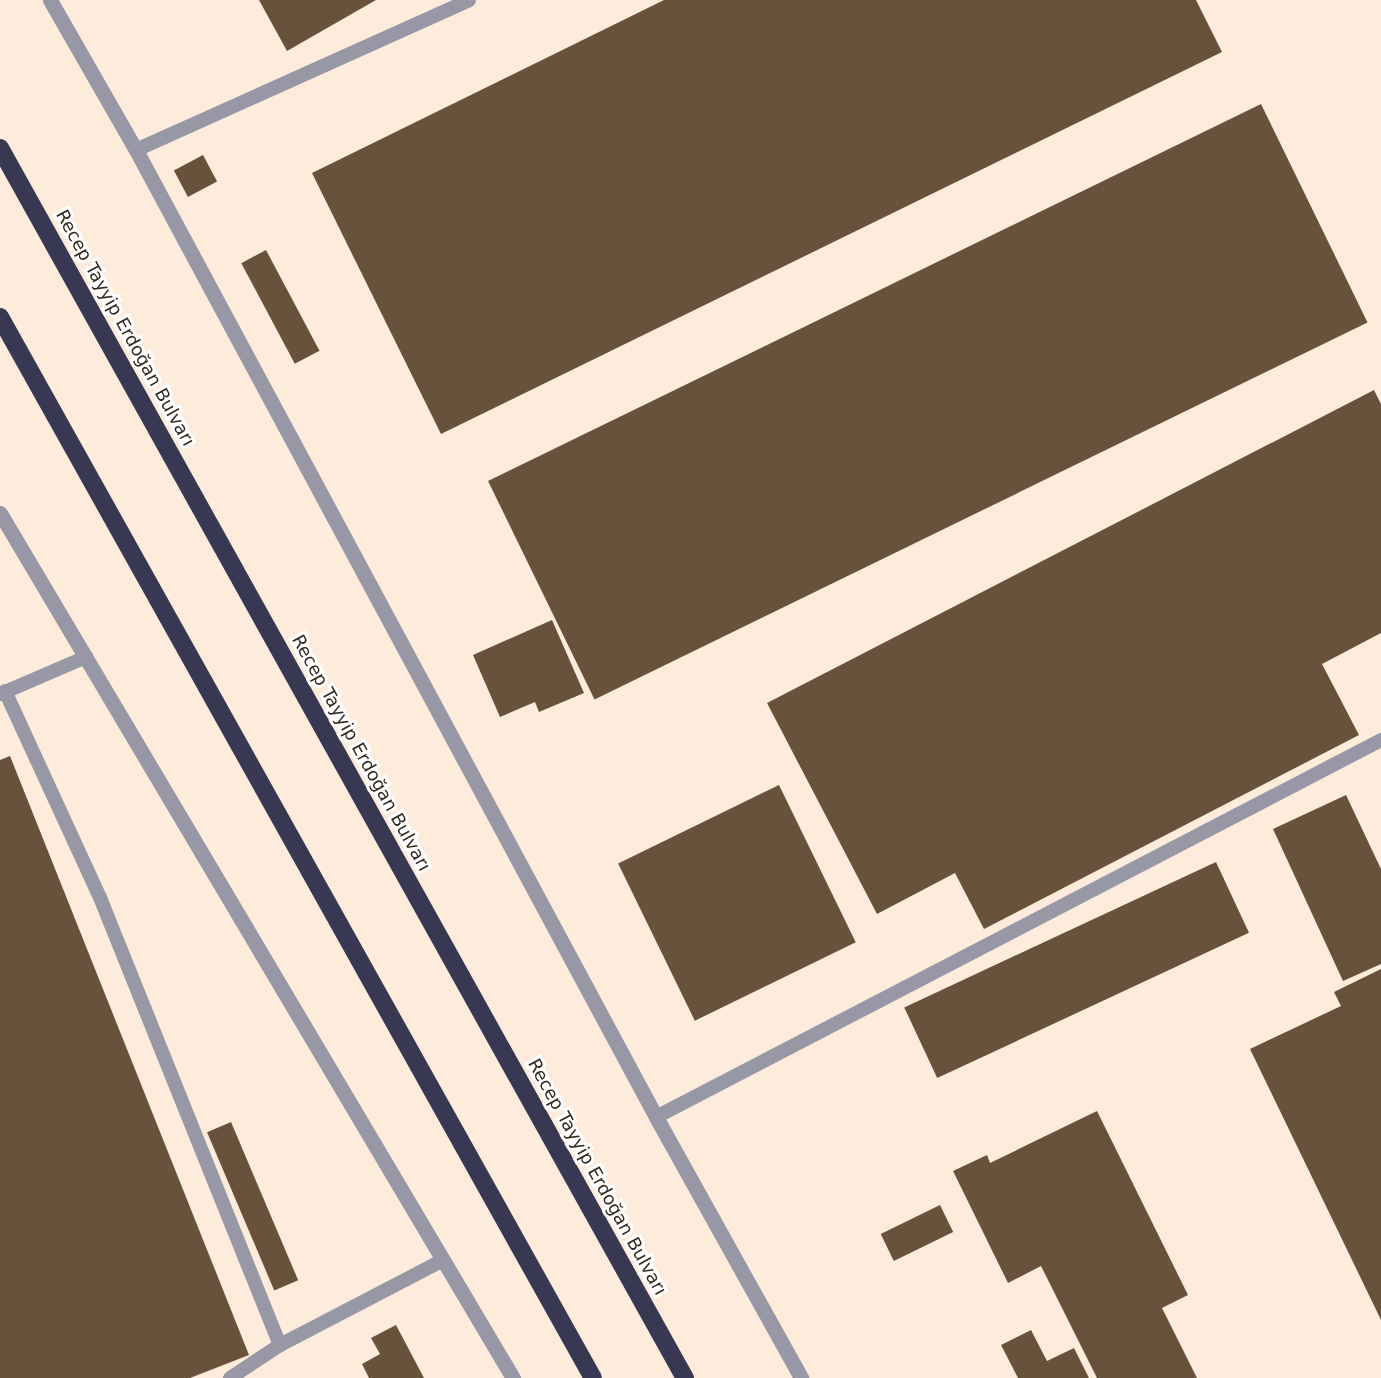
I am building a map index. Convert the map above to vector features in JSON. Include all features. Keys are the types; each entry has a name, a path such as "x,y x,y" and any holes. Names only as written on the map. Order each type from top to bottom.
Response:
{"highway":[{"name":"Recep Tayyip Erdoğan Bulvarı","path":"0,148 685,1378"},
{"path":"0,317 593,1378"}],"street":[{"path":"50,0 135,150 656,1117 801,1378"},
{"path":"0,513 513,1378"}],"lane":[{"path":"135,150 469,0"},
{"path":"86,657 3,693 101,900 280,1345"},
{"path":"656,1117 1381,740"},
{"path":"230,1378 280,1345 443,1260"}],"building":[{"path":"259,0 376,0 287,51"},
{"path":"664,0 1196,0 1222,52 441,434 312,173"},
{"path":"1261,104 1368,322 595,699 488,481"},
{"path":"203,155 217,181 188,197 174,170"},
{"path":"266,250 320,351 295,364 241,263"},
{"path":"1374,390 1381,404 1381,633 1322,664 1359,735 984,929 955,873 877,914 767,703"},
{"path":"552,620 584,693 539,712 535,702 500,717 473,655"},
{"path":"10,756 249,1355 190,1378 0,1378 0,760"},
{"path":"779,785 856,942 695,1021 618,863"},
{"path":"1346,795 1381,869 1381,964 1343,981 1273,829"},
{"path":"1216,862 1249,933 937,1078 904,1007"},
{"path":"1381,969 1381,1320 1250,1049 1341,1006 1334,992"},
{"path":"1097,1111 1188,1295 1162,1308 1197,1378 1097,1378 1041,1266 1008,1283 953,1171 987,1155 990,1163"},
{"path":"231,1122 298,1280 274,1290 207,1132"},
{"path":"940,1205 953,1232 894,1261 881,1234"},
{"path":"396,1325 424,1378 369,1378 362,1364 380,1354 371,1338"},
{"path":"1031,1330 1047,1361 1074,1348 1089,1378 1018,1378 1001,1345"}]}
